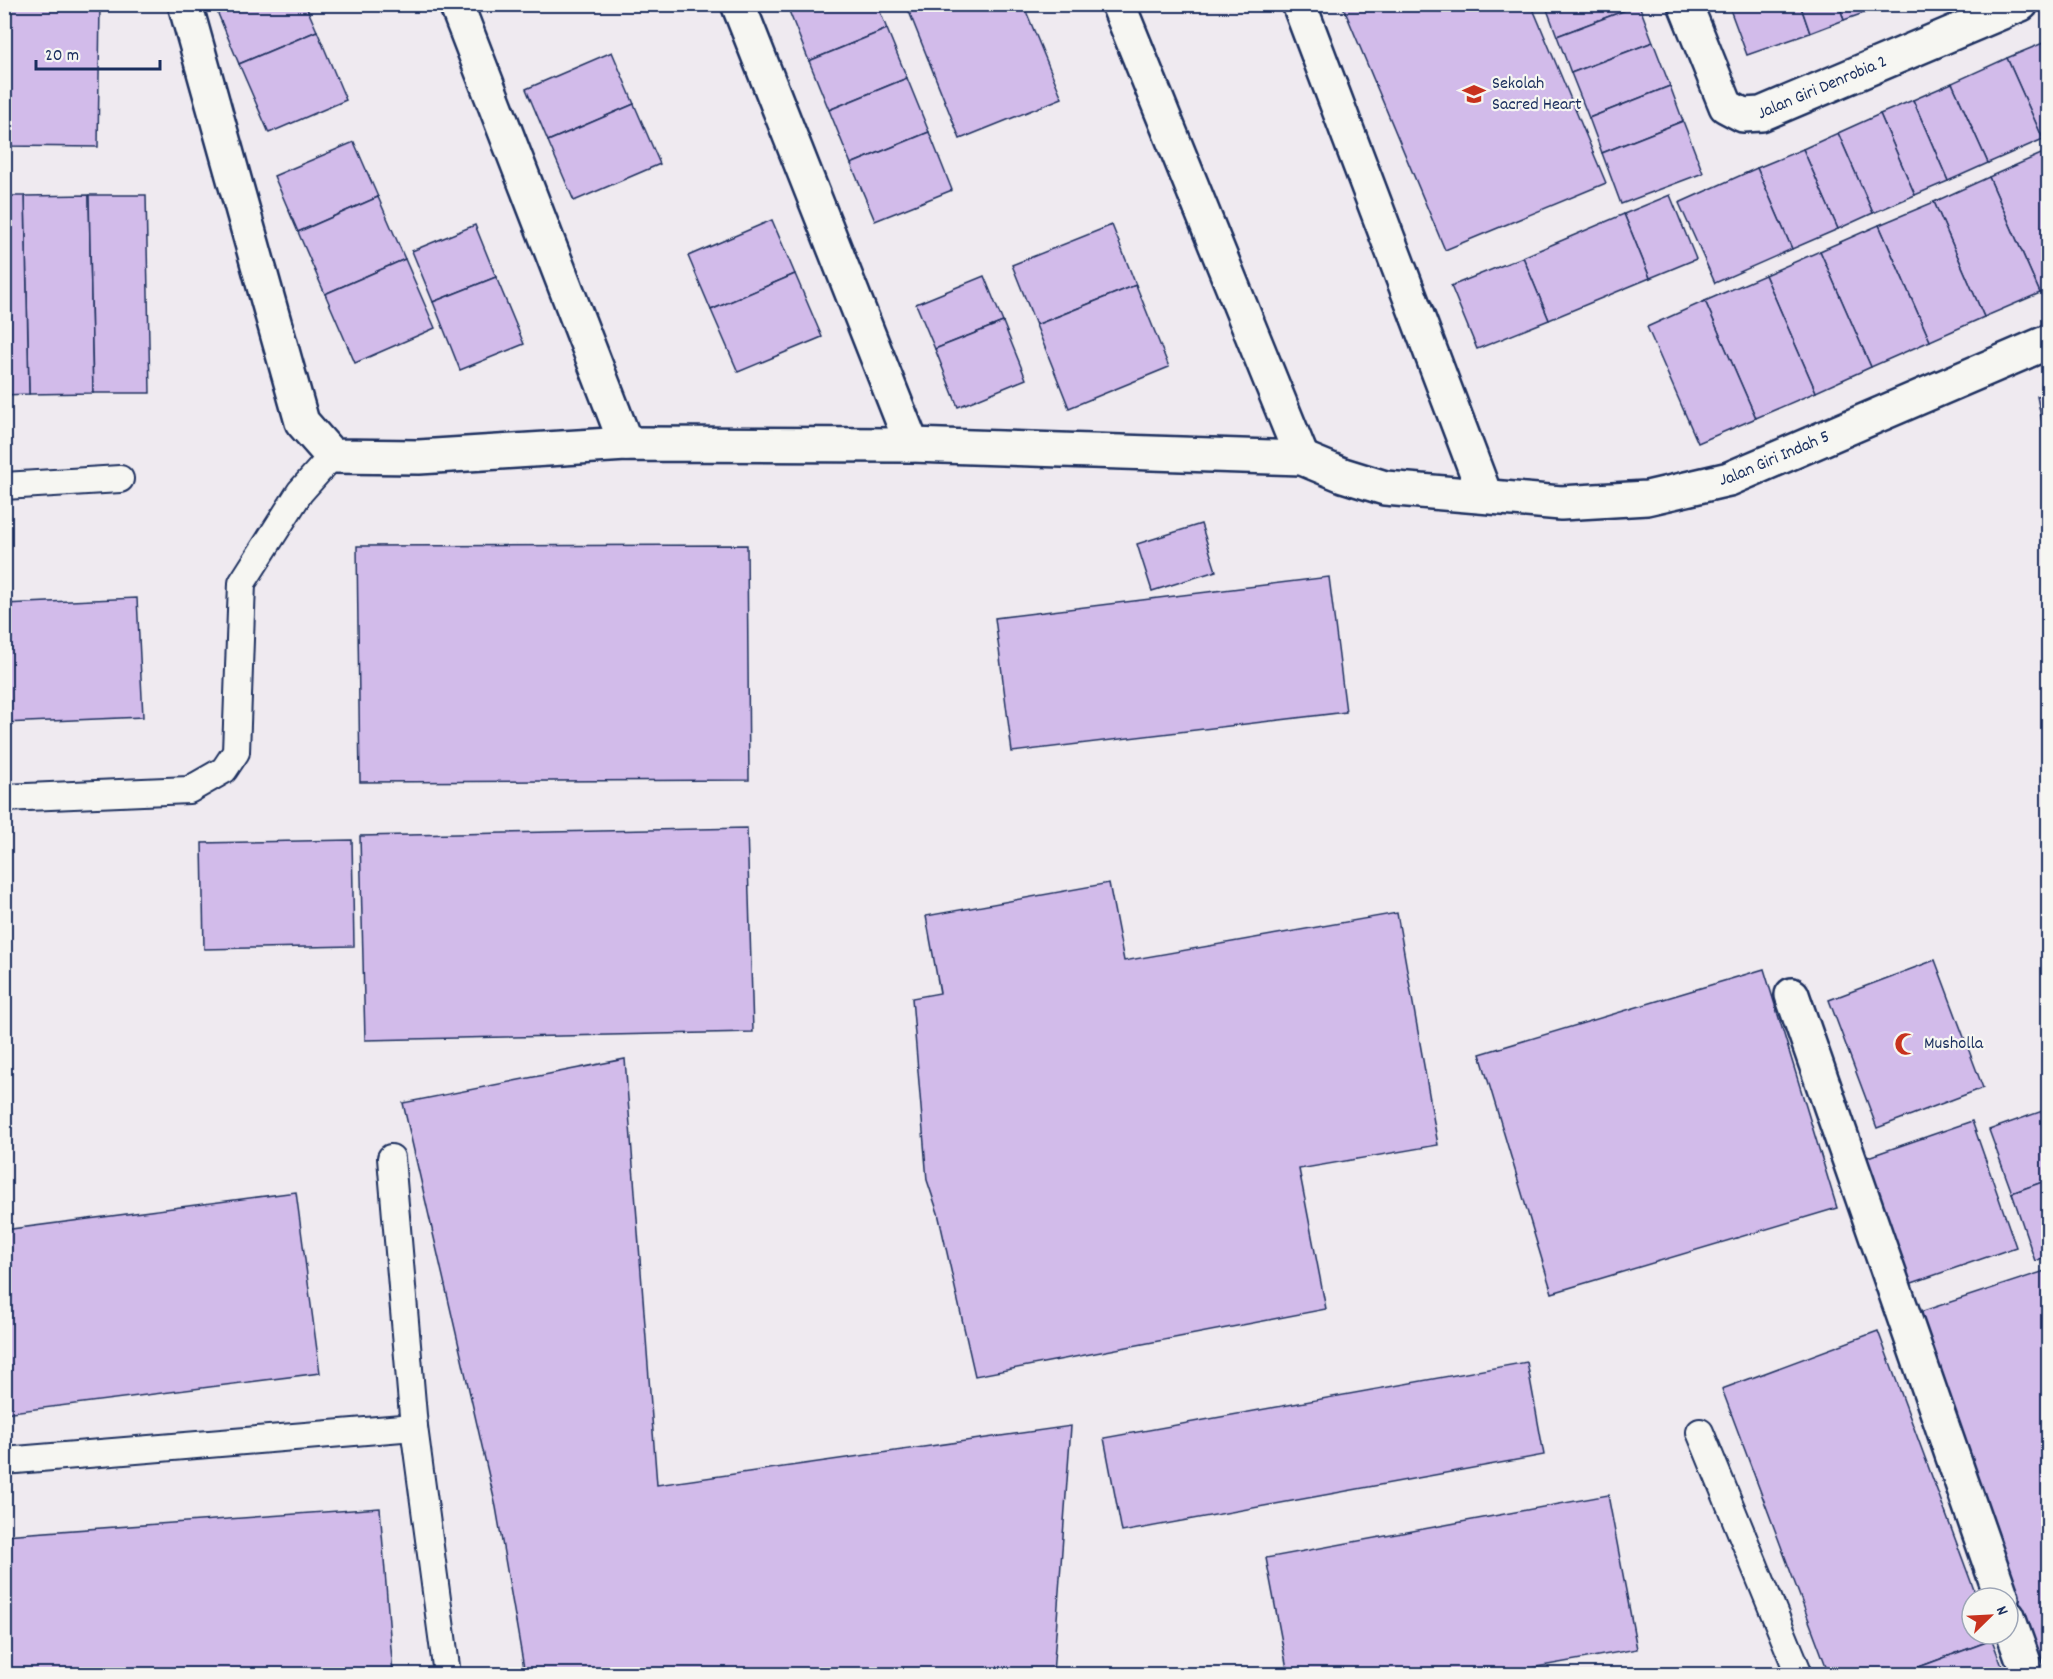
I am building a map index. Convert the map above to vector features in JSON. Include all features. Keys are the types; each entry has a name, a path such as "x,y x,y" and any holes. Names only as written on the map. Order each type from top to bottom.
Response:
{"street":[{"path":"185,4 302,422 332,456 419,457 626,444 912,445 1302,458 1118,4"},
{"path":"456,4 626,444"},
{"path":"738,4 912,445"},
{"path":"1299,4 1485,495"},
{"name":"Jalan Giri Denrobia 2","path":"1685,4 1726,106 1743,115 1761,114 2021,4"},
{"name":"Jalan Giri Indah 5","path":"1302,458 1343,475 1385,488 1561,503 1647,498 1729,479 2049,342"},
{"path":"1792,994 1997,1586"},
{"path":"2018,1646 2028,1674"}],"lane":[{"path":"4,798 189,790 224,770 236,752 242,583 300,492 332,456"},
{"path":"4,486 120,479"},
{"path":"391,1158 414,1427 447,1674"},
{"path":"4,1461 414,1427"},
{"path":"1700,1432 1799,1674"}],"building":[{"path":"4,4 100,4 98,147 4,146"},
{"path":"214,4 305,4 317,31 239,64"},
{"path":"804,4 877,4 887,29 809,61 789,11"},
{"path":"906,4 1023,4 1062,98 960,139"},
{"name":"Sekolah Sacred Heart","path":"1342,4 1531,4 1606,183 1445,250"},
{"path":"1553,4 1639,5 1557,36 1546,7"},
{"path":"1728,4 1800,4 1810,33 1747,55"},
{"path":"1800,4 1839,4 1844,20 1810,33"},
{"path":"1839,4 1876,4 1878,8 1844,20"},
{"path":"1639,5 1653,42 1571,73 1557,36"},
{"path":"887,29 907,78 829,110 809,61"},
{"path":"317,31 346,100 269,133 239,64"},
{"path":"1653,42 1670,86 1589,118 1571,73"},
{"path":"2043,43 2048,56 2048,137 2043,139 2007,58"},
{"path":"612,52 634,104 548,141 526,89"},
{"path":"2007,58 2043,139 1988,163 1952,83"},
{"path":"907,78 929,132 851,164 829,110"},
{"path":"1952,83 1988,163 1948,181 1913,100"},
{"path":"1670,86 1683,121 1602,153 1589,118"},
{"path":"1913,100 1948,181 1915,195 1880,114"},
{"path":"634,104 660,164 574,201 548,141"},
{"path":"1880,114 1915,195 1873,213 1838,133"},
{"path":"1683,121 1703,173 1621,204 1602,153"},
{"path":"929,132 952,190 875,221 851,164"},
{"path":"1838,133 1873,213 1838,229 1803,149"},
{"path":"354,142 378,197 298,232 274,176"},
{"path":"1803,149 1838,229 1792,249 1757,168"},
{"path":"2048,151 2048,290 2040,293 1989,177"},
{"path":"1757,168 1792,249 1715,283 1679,203"},
{"path":"1989,177 2040,293 1984,317 1934,202"},
{"path":"89,195 93,393 29,394 25,196"},
{"path":"89,195 146,195 150,393 93,393"},
{"path":"1670,195 1696,259 1650,278 1624,214"},
{"path":"4,196 25,196 29,394 4,395"},
{"path":"378,197 405,259 325,294 298,232"},
{"path":"1934,202 1984,317 1930,341 1879,225"},
{"path":"1624,214 1650,278 1549,320 1523,257"},
{"path":"772,220 795,274 711,310 688,256"},
{"path":"475,225 496,277 433,302 412,251"},
{"path":"1112,225 1136,285 1036,325 1012,265"},
{"path":"1879,225 1930,341 1871,367 1820,251"},
{"path":"1820,251 1871,367 1816,392 1765,275"},
{"path":"1523,257 1549,320 1477,349 1451,286"},
{"path":"405,259 435,328 355,363 325,294"},
{"path":"795,274 822,337 738,372 711,310"},
{"path":"1765,275 1816,392 1756,418 1705,301"},
{"path":"984,276 1003,322 935,349 916,304"},
{"path":"496,277 524,344 460,370 433,302"},
{"path":"1136,285 1169,367 1069,408 1036,325"},
{"path":"1705,301 1756,418 1698,443 1647,327"},
{"path":"1003,322 1026,379 958,407 935,349"},
{"path":"2048,394 2048,432 2044,433 2037,396"},
{"path":"1201,524 1216,571 1152,591 1137,544"},
{"path":"747,545 749,780 360,782 357,546"},
{"path":"1329,577 1346,712 1012,752 995,618"},
{"path":"137,598 143,717 4,723 4,604"},
{"path":"747,828 753,1032 365,1040 360,836"},
{"path":"352,840 354,946 204,949 202,843"},
{"path":"1109,883 1124,961 1397,913 1438,1145 1299,1169 1326,1309 975,1376 938,1213 927,1180 912,998 940,993 926,916"},
{"name":"Musholla","path":"1935,960 1983,1088 1877,1128 1829,1000"},
{"path":"1764,969 1837,1208 1552,1293 1480,1054"},
{"path":"625,1059 657,1485 1071,1426 1053,1674 525,1674 496,1507 403,1103"},
{"path":"2048,1109 2048,1180 2012,1193 1989,1130"},
{"path":"1972,1121 2016,1247 1909,1284 1865,1158"},
{"path":"2048,1180 2048,1256 2035,1261 2012,1193"},
{"path":"296,1192 320,1373 4,1413 4,1230"},
{"path":"2048,1270 2048,1674 2037,1674 2020,1623 2020,1586 2008,1586 1917,1313"},
{"path":"1878,1331 1973,1586 1960,1586 1960,1646 1976,1646 1900,1674 1829,1674 1722,1389"},
{"path":"1527,1362 1544,1455 1122,1532 1104,1438"},
{"path":"1608,1495 1637,1649 1498,1674 1288,1674 1266,1558"},
{"path":"380,1508 393,1674 4,1674 4,1535"},
{"path":"1976,1646 1994,1646 2005,1674 1900,1674"}],"place":[{"name":"Sekolah Sacred Heart","path":"1474,94"},
{"name":"Musholla","path":"1906,1044"}]}
